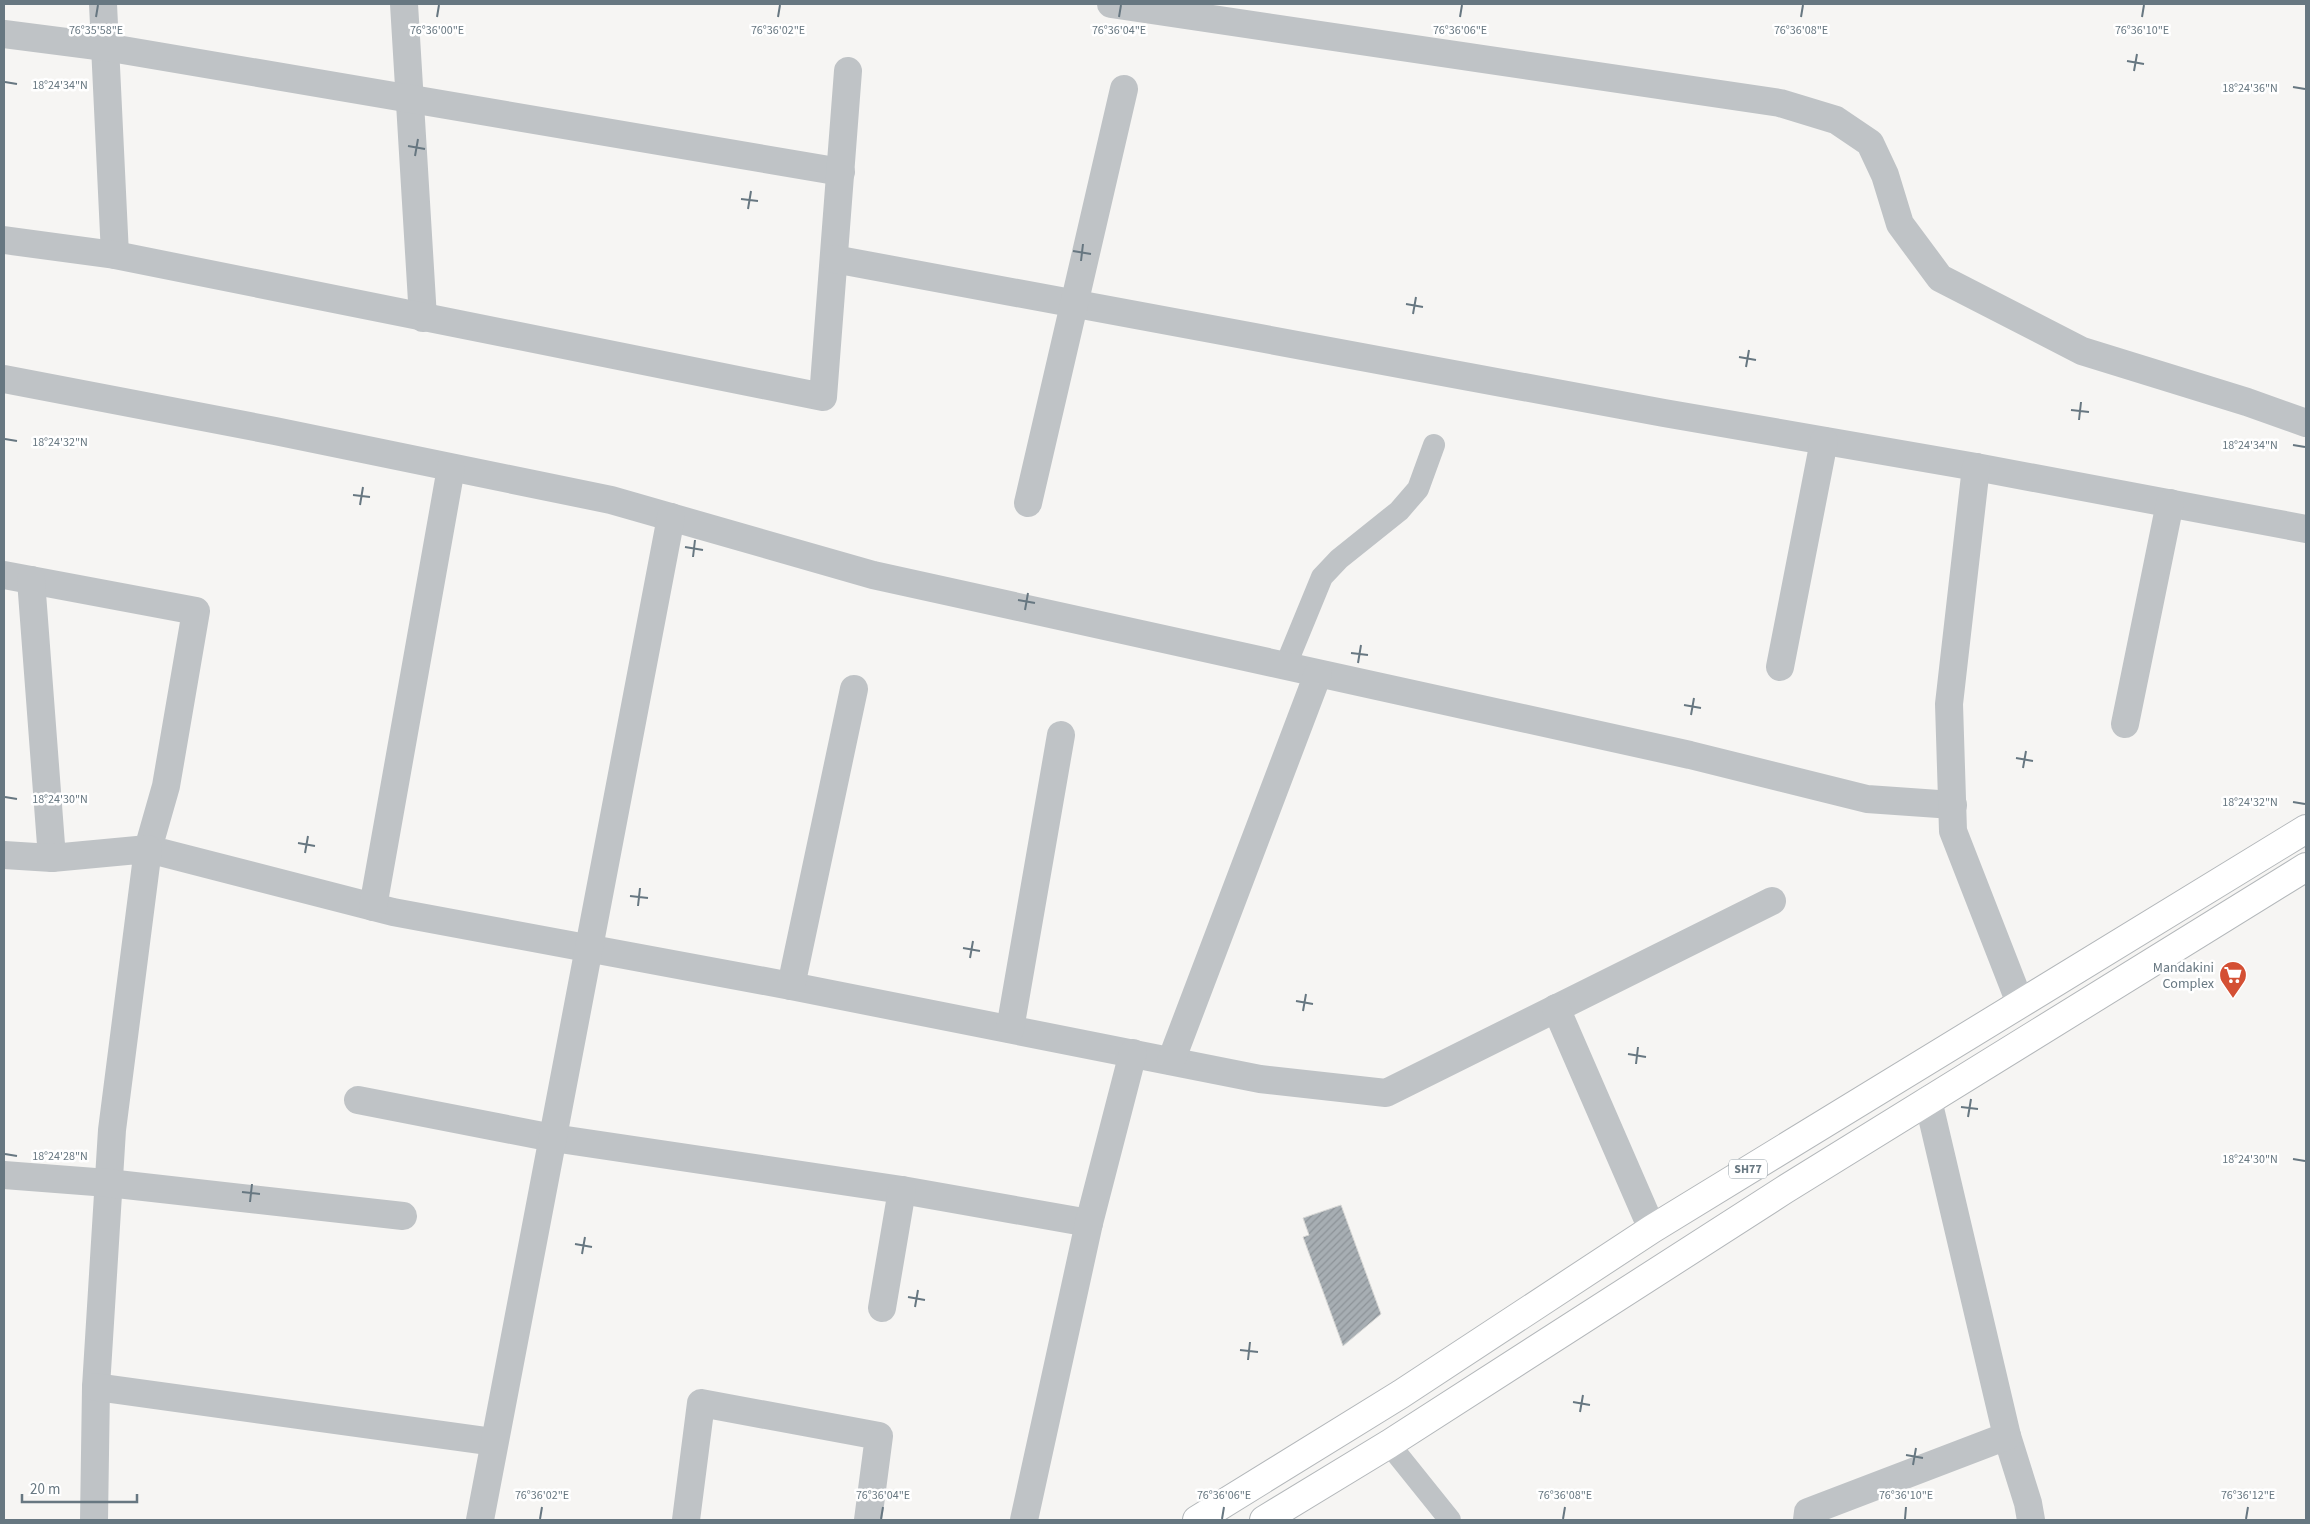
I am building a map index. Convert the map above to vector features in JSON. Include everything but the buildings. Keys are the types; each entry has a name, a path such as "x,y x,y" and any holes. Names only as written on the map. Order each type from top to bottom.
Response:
{"main road":[{"name":"SH77","path":"1197,1520 1401,1394 1652,1229 2306,829"},
{"name":"SH77","path":"1264,1520 1388,1444 1784,1190 2306,867"}],"street":[{"path":"103,4 115,255"},
{"path":"404,4 408,99 423,318"},
{"path":"1111,4 1780,102 1836,120 1870,143 1886,175 1900,224 1940,278 2082,351 2247,402 2306,423"},
{"path":"4,34 105,47 841,172"},
{"path":"4,240 115,255 823,397 848,71"},
{"path":"1028,503 1124,89"},
{"path":"834,259 2306,529"},
{"path":"4,379 611,500 873,575 1690,755 1866,798 1953,805"},
{"path":"1780,666 1824,441"},
{"path":"1976,467 1949,704 1954,831 2020,1003"},
{"path":"373,907 451,468"},
{"path":"2125,724 2170,503"},
{"path":"480,1520 671,517"},
{"path":"4,575 196,611 166,786 148,849 112,1130 96,1388 94,1520"},
{"path":"31,580 52,858"},
{"path":"1171,1061 1318,674"},
{"path":"792,986 854,689"},
{"path":"1010,1029 1061,735"},
{"path":"4,855 52,858 148,849 373,907 792,986 1260,1079 1386,1094 1772,901"},
{"path":"1556,1008 1652,1229"},
{"path":"1024,1520 1088,1223 1132,1053"},
{"path":"358,1100 552,1138 902,1190 1088,1223"},
{"path":"1928,1100 2007,1436 2028,1503 2030,1520"},
{"path":"4,1175 108,1183 403,1216"},
{"path":"882,1308 902,1190"},
{"path":"96,1388 494,1442"},
{"path":"686,1520 701,1403 879,1436 868,1520"},
{"path":"1807,1520 1808,1512 2007,1436"}],"lane":[{"path":"1285,667 1322,576 1338,559 1400,511 1418,489 1434,445"},
{"path":"1388,1444 1450,1520"}],"place":[{"name":"Mandakini Complex","path":"2233,999"}]}
